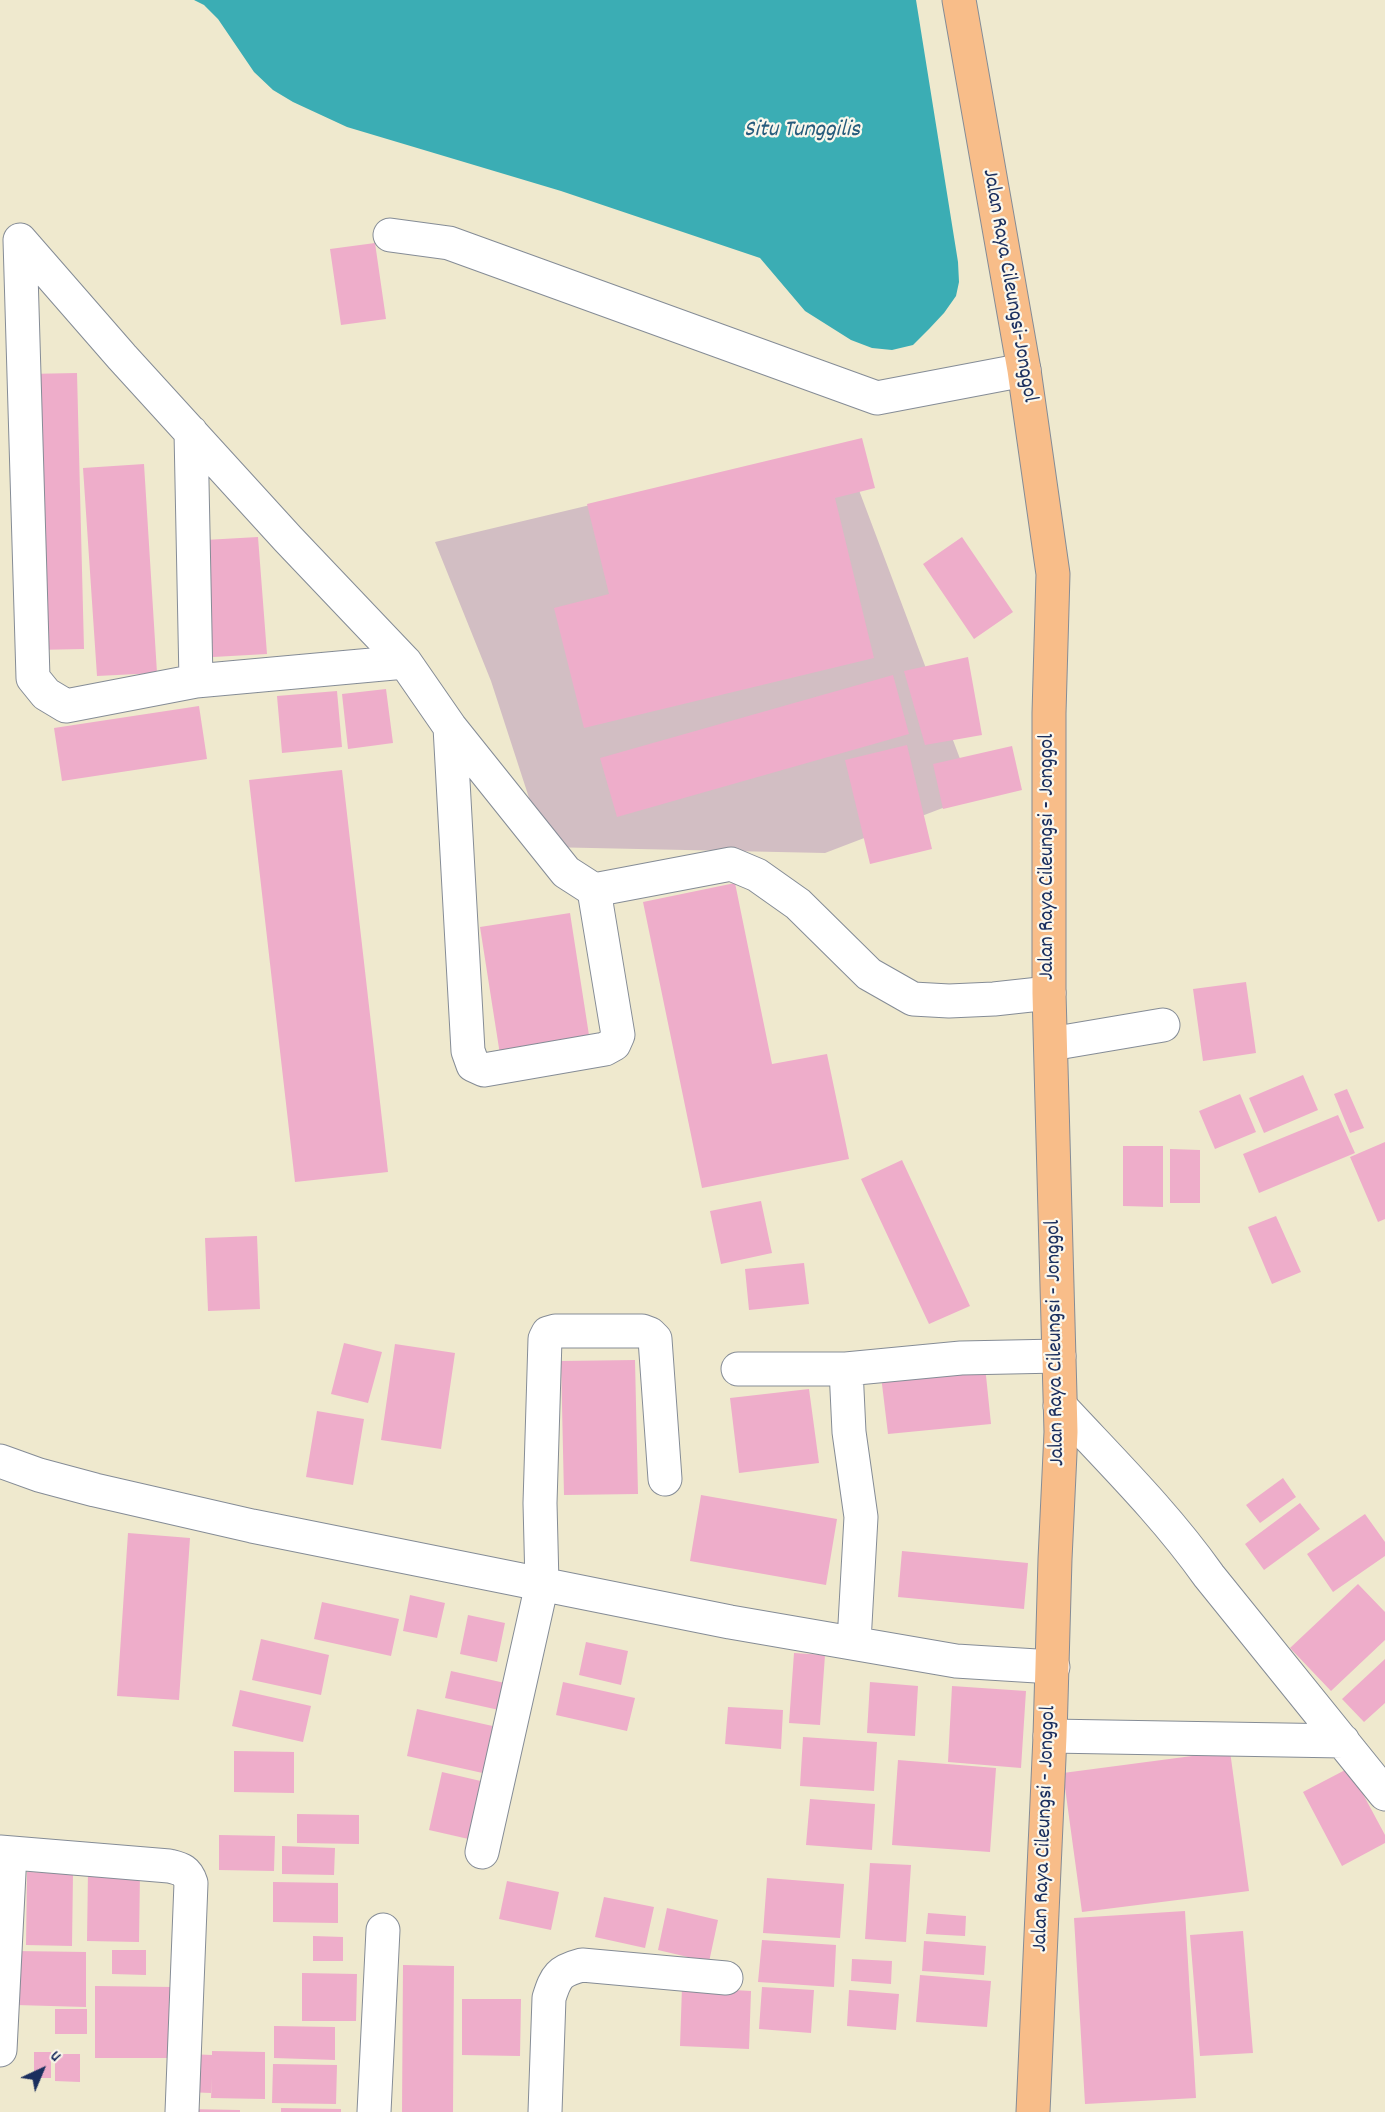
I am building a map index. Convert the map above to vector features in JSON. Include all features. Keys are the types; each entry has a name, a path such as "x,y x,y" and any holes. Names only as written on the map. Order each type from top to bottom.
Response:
{"main road":[{"name":"Jalan Raya Cileungsi-Jonggol","path":"959,0 1024,370 1053,574"},
{"name":"Jalan Raya Cileungsi - Jonggol","path":"1033,2112 1053,1667 1060,1406 1049,993 1049,713 1053,574"}],"street":[{"path":"390,236 449,243 877,398 1024,370"},
{"path":"405,662 196,681 66,706 46,694 33,678 20,240 190,432 405,662 450,727 566,872 594,890 731,864 757,875 798,904 869,974 913,999 949,1001 1049,993"},
{"path":"190,432 196,681"},
{"path":"450,727 468,1051 473,1065 484,1071 605,1049 614,1044 618,1035 594,890"},
{"path":"1051,1044 1162,1025"},
{"path":"482,1852 542,1584 541,1455 545,1339 548,1333 555,1331 642,1331 655,1339 665,1479"},
{"path":"738,1369 846,1370 961,1358 1059,1356"},
{"path":"846,1370 849,1432 861,1517 854,1642"},
{"path":"1060,1406 1184,1540 1209,1576 1385,1794"},
{"path":"0,1461 39,1475 95,1490 252,1526 783,1632 854,1642 956,1661 1053,1667"},
{"path":"1050,1736 1342,1742"},
{"path":"0,2049 5,1852 183,1869 189,1875 191,1883 182,2112"},
{"path":"374,2112 383,1930"},
{"path":"545,2112 549,1998 555,1981 564,1970 582,1965 726,1978"}],"shaded area":[{"path":"842,445 974,796 825,853 545,847 491,681 435,542"}],"water":[{"name":"Situ Tunggilis","path":"194,0 916,0 958,262 959,282 956,296 944,313 913,345 892,350 872,348 851,340 805,311 760,258 561,191 347,127 293,102 273,90 254,72 218,19 204,5"}],"building":[{"path":"375,243 386,319 341,325 330,249"},
{"path":"77,373 84,649 35,650 27,374"},
{"path":"862,438 875,488 835,498 874,658 584,728 554,608 609,594 587,504"},
{"path":"144,464 157,673 97,676 83,468"},
{"path":"258,537 267,654 213,657 205,540"},
{"path":"962,537 1013,612 974,639 923,564"},
{"path":"968,657 982,735 925,745 904,671"},
{"path":"893,675 909,734 617,817 600,758"},
{"path":"386,689 393,743 348,749 342,694"},
{"path":"337,691 342,747 282,753 277,696"},
{"path":"199,706 207,759 62,781 54,728"},
{"path":"907,745 932,849 870,864 845,760"},
{"path":"1012,746 1022,790 943,809 933,764"},
{"path":"342,770 388,1172 295,1182 249,780"},
{"path":"735,883 772,1064 827,1054 849,1159 702,1188 643,902"},
{"path":"570,913 591,1048 501,1061 480,927"},
{"path":"1246,982 1256,1053 1203,1061 1193,989"},
{"path":"1303,1075 1318,1110 1264,1133 1249,1098"},
{"path":"1347,1089 1364,1128 1350,1133 1334,1094"},
{"path":"1240,1094 1256,1132 1215,1149 1199,1111"},
{"path":"1338,1115 1355,1153 1259,1193 1243,1154"},
{"path":"1385,1142 1385,1219 1378,1222 1350,1157"},
{"path":"1123,1146 1163,1146 1163,1207 1123,1206"},
{"path":"1170,1149 1200,1150 1200,1203 1170,1203"},
{"path":"902,1160 970,1306 929,1324 861,1179"},
{"path":"761,1201 772,1253 721,1264 710,1211"},
{"path":"1276,1216 1301,1272 1272,1284 1248,1227"},
{"path":"257,1236 260,1309 208,1311 205,1238"},
{"path":"804,1263 809,1304 749,1310 745,1269"},
{"path":"344,1343 382,1352 368,1403 331,1394"},
{"path":"395,1344 455,1353 441,1449 381,1440"},
{"path":"635,1360 638,1494 564,1495 561,1361"},
{"path":"985,1366 991,1424 888,1434 881,1376"},
{"path":"809,1389 819,1463 739,1473 730,1398"},
{"path":"317,1411 364,1419 353,1485 306,1477"},
{"path":"1283,1478 1296,1497 1260,1523 1246,1505"},
{"path":"701,1495 837,1519 826,1585 690,1561"},
{"path":"1300,1503 1320,1529 1264,1570 1245,1544"},
{"path":"1365,1514 1385,1542 1385,1556 1333,1592 1307,1554"},
{"path":"128,1533 190,1538 179,1700 117,1696"},
{"path":"902,1551 1028,1563 1024,1609 898,1597"},
{"path":"1358,1584 1385,1612 1385,1640 1331,1691 1290,1648"},
{"path":"410,1595 445,1603 437,1638 403,1631"},
{"path":"322,1602 399,1619 391,1656 314,1639"},
{"path":"468,1615 505,1623 497,1662 460,1654"},
{"path":"261,1639 329,1655 321,1695 252,1680"},
{"path":"586,1642 628,1651 621,1685 579,1675"},
{"path":"794,1653 825,1655 820,1725 789,1723"},
{"path":"1385,1659 1385,1703 1364,1722 1342,1699"},
{"path":"451,1671 505,1683 499,1710 445,1698"},
{"path":"563,1682 635,1698 627,1731 556,1715"},
{"path":"870,1682 918,1686 915,1736 867,1733"},
{"path":"952,1686 1026,1691 1021,1768 948,1762"},
{"path":"240,1690 311,1706 303,1742 232,1726"},
{"path":"728,1707 783,1710 781,1749 725,1744"},
{"path":"417,1709 497,1727 487,1774 407,1756"},
{"path":"803,1737 877,1742 874,1791 800,1786"},
{"path":"234,1751 294,1752 294,1793 234,1792"},
{"path":"1230,1751 1249,1891 1082,1912 1063,1773"},
{"path":"898,1760 996,1768 990,1852 892,1845"},
{"path":"1349,1768 1385,1835 1385,1843 1342,1866 1303,1792"},
{"path":"442,1772 485,1782 473,1840 429,1830"},
{"path":"810,1799 875,1804 872,1850 806,1845"},
{"path":"297,1814 359,1815 359,1844 297,1843"},
{"path":"219,1835 275,1836 274,1871 219,1870"},
{"path":"282,1846 335,1848 334,1875 282,1874"},
{"path":"870,1863 911,1865 906,1942 865,1939"},
{"path":"88,1870 140,1872 139,1942 87,1941"},
{"path":"27,1872 73,1873 72,1946 26,1945"},
{"path":"767,1878 844,1884 840,1938 763,1933"},
{"path":"507,1881 559,1892 551,1930 499,1919"},
{"path":"273,1882 338,1883 338,1923 273,1922"},
{"path":"604,1897 654,1907 645,1948 595,1937"},
{"path":"667,1908 718,1920 709,1962 658,1950"},
{"path":"1185,1911 1196,2098 1085,2104 1074,1918"},
{"path":"928,1913 966,1916 965,1936 926,1934"},
{"path":"1243,1931 1253,2053 1200,2056 1190,1935"},
{"path":"313,1936 343,1937 343,1961 313,1961"},
{"path":"762,1940 836,1945 834,1987 758,1982"},
{"path":"924,1941 986,1946 984,1975 922,1971"},
{"path":"112,1950 146,1950 146,1975 112,1974"},
{"path":"16,1951 86,1952 86,2007 16,2005"},
{"path":"852,1959 892,1961 891,1984 851,1981"},
{"path":"403,1965 454,1966 453,2112 402,2112"},
{"path":"302,1973 357,1974 356,2021 302,2021"},
{"path":"920,1975 991,1981 987,2027 916,2022"},
{"path":"95,1986 174,1987 174,2058 95,2058"},
{"path":"682,1987 751,1991 749,2049 680,2046"},
{"path":"762,1987 814,1990 811,2033 759,2029"},
{"path":"849,1990 899,1994 896,2030 847,2026"},
{"path":"462,1999 521,1999 520,2056 462,2055"},
{"path":"55,2009 87,2009 87,2034 55,2034"},
{"path":"274,2026 335,2027 335,2060 274,2058"},
{"path":"212,2051 265,2052 265,2099 211,2098 212,2078 211,2093 186,2092 187,2054 212,2055"},
{"path":"34,2052 51,2052 51,2078 34,2078"},
{"path":"55,2054 80,2054 80,2082 55,2081"},
{"path":"273,2064 337,2065 336,2104 272,2103"},
{"path":"281,2108 341,2109 341,2112 281,2112"},
{"path":"187,2109 240,2110 240,2112 187,2112"}]}
